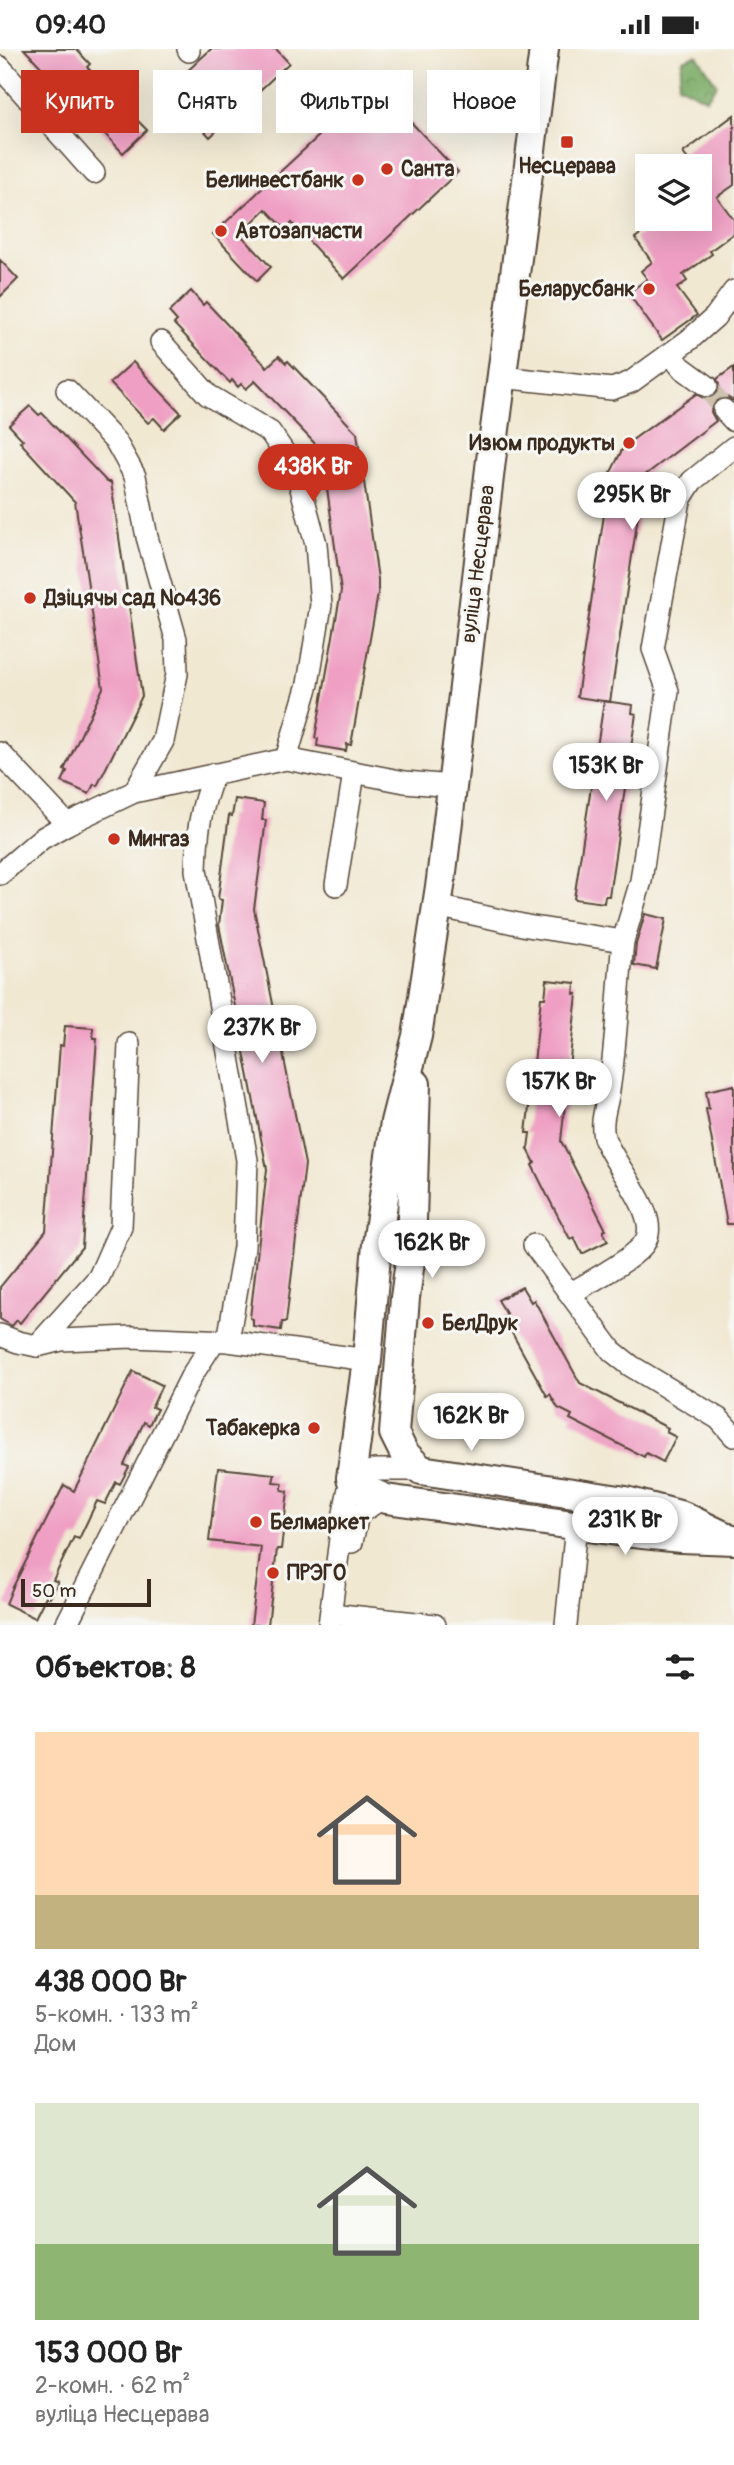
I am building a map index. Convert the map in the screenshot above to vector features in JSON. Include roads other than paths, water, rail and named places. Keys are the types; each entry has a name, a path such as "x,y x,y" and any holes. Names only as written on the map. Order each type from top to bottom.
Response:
{"main road":[{"name":"вуліца Несцерава","path":"417,1036 437,906 544,49"},
{"path":"417,1036 395,1122 377,1244 367,1360 351,1478 360,1488 386,1499 681,1538 732,1540"},
{"path":"417,1036 411,1254 394,1433 404,1453 421,1470 626,1501 683,1516 732,1540"},
{"path":"377,1244 392,1233 400,1235 411,1254"},
{"path":"358,1425 364,1440 372,1448 383,1446 394,1433"},
{"path":"576,1525 579,1494"}],"lane":[{"path":"0,67 94,173"},
{"path":"501,377 612,389 631,382 671,354 715,317 734,291"},
{"path":"161,342 208,395 270,432 296,470 316,544 321,605 308,684 286,759"},
{"path":"671,354 681,367 706,386"},
{"path":"67,390 116,442 135,476 147,537 176,639 177,674 163,741 134,792"},
{"path":"571,1293 633,1254 646,1242 650,1226 642,1205 604,1137 602,1118 609,1091 623,941 641,881 668,691 653,649 680,500 692,481 734,447"},
{"path":"0,753 67,824"},
{"path":"0,874 41,839 134,792 286,759 405,782 452,786"},
{"path":"336,885 355,773"},
{"path":"66,1625 192,1375 221,1341 244,1247 247,1160 196,870 197,833 203,801 214,774"},
{"path":"437,906 527,926 623,941"},
{"path":"37,1346 99,1277 121,1227 129,1044"},
{"path":"534,1245 612,1351 631,1366 719,1419 734,1436"},
{"path":"0,1335 37,1346 61,1340 132,1337 221,1341 367,1360"},
{"path":"421,1470 375,1470 351,1478 342,1523 330,1620 435,1625"},
{"path":"333,1593 348,1561 358,1514 386,1499"},
{"path":"566,1625 576,1525"}],"tunnel":[{"path":"707,386 724,410"}],"place":[{"name":"Несцерава","path":"567,142"},
{"name":"Санта","path":"387,169"},
{"name":"Белинвестбанк","path":"358,180"},
{"name":"Автозапчасти","path":"221,231"},
{"name":"Беларусбанк","path":"649,289"},
{"name":"Изюм продукты","path":"629,443"},
{"name":"Дзіцячы сад №436","path":"30,598"},
{"name":"Мингаз","path":"114,839"},
{"name":"БелДрук","path":"428,1323"},
{"name":"Табакерка","path":"314,1428"},
{"name":"Белмаркет","path":"256,1522"},
{"name":"ПРЭГО","path":"273,1573"}]}
